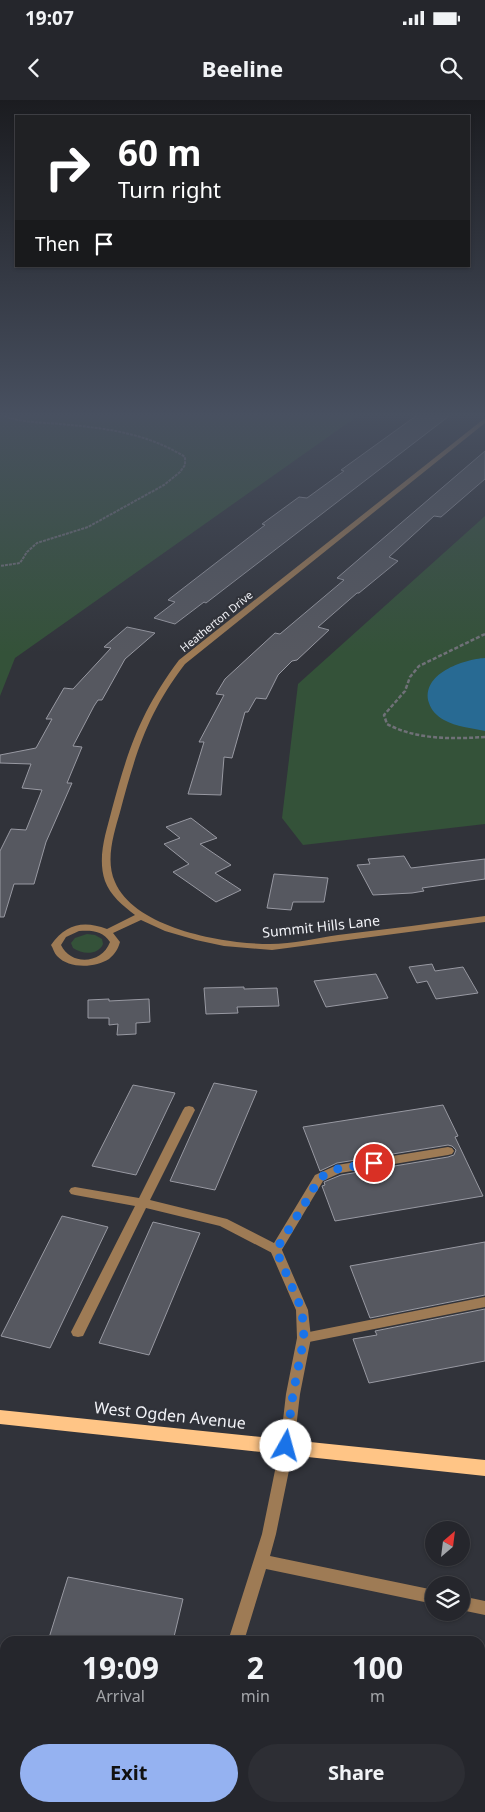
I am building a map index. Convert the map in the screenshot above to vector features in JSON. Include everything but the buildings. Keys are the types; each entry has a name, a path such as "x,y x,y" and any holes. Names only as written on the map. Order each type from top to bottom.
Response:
{"main road":[{"name":"West Ogden Avenue","path":"0,1417 485,1468"}],"street":[{"name":"Heatherton Drive","path":"141,916 120,898 108,879 106,858 128,763 148,711 163,686 182,662 394,493"},
{"name":"Summit Hills Lane","path":"141,916 190,937 229,944 272,947 485,920"},
{"path":"108,932 115,942 114,947 106,956 99,960 73,961 57,950 58,940 63,935 77,928 94,928 108,932 141,916"},
{"path":"78,1332 189,1110"},
{"path":"276,1250 319,1178 337,1169 448,1151"},
{"path":"75,1191 143,1203 223,1222 276,1250 302,1310 304,1338 269,1534 238,1636"},
{"path":"304,1338 485,1302"},
{"path":"260,1561 425,1595"},
{"path":"470,1605 485,1608"}],"path":[{"path":"0,566 20,563 28,550 37,543 80,531 101,522 127,504 148,493"},
{"path":"485,634 419,666 410,677 405,691 384,715 387,724 404,732 436,736 485,738"}],"green space":[{"path":"0,493 249,493 15,658 0,696"},
{"path":"485,516 485,824 303,845 282,818 298,684"},
{"path":"87,934 95,935 102,939 103,944 101,948 94,952 86,953 73,948 71,943 75,938"}],"water":[{"path":"485,658 485,731 454,724 439,717 429,703 428,693 431,684 437,676 466,661"}],"route":[{"path":"286,1446 293,1394 304,1338 302,1310 276,1250 319,1178 337,1169 374,1163"}]}
